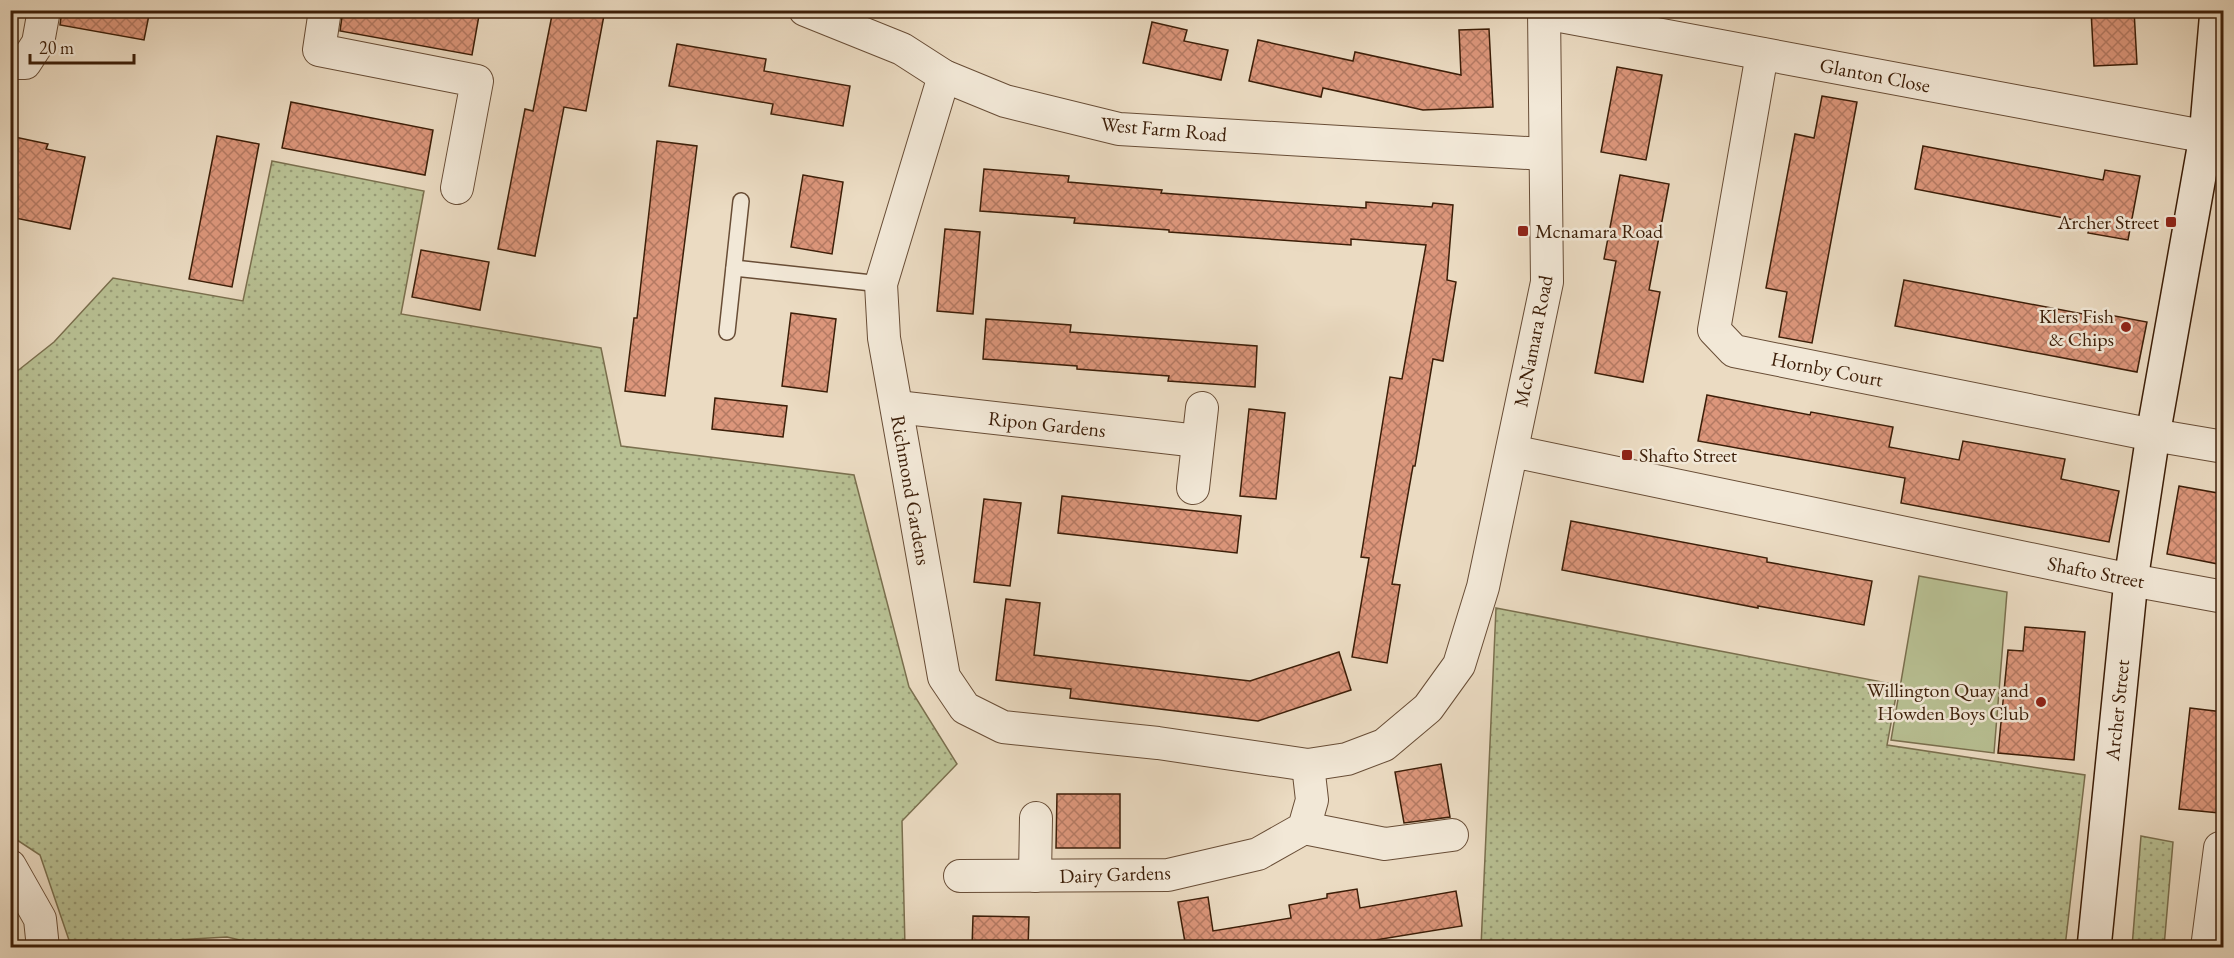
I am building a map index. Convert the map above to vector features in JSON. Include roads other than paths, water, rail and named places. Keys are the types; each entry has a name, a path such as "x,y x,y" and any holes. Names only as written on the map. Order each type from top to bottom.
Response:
{"main road":[{"name":"Archer Street","path":"2094,948 2131,580 2153,435 2215,138 2217,10"}],"street":[{"path":"10,63 25,63 38,43 44,10"},
{"path":"325,10 319,50 477,81 457,188"},
{"name":"West Farm Road","path":"805,10 902,49 944,76 1005,101 1119,129 1544,154"},
{"name":"Glanton Close","path":"1544,12 2215,138"},
{"name":"McNamara Road","path":"1308,765 1347,759 1384,745 1428,708 1459,665 1483,587 1547,282 1544,12"},
{"name":"Hornby Court","path":"1761,54 1714,330 1734,351 2223,447"},
{"name":"Richmond Gardens","path":"944,76 881,284 884,338 944,677 965,708 1003,727 1158,743 1308,765"},
{"name":"Ripon Gardens","path":"897,407 1198,441"},
{"path":"1193,488 1202,408"},
{"name":"Shafto Street","path":"1512,451 2131,580 2223,597"},
{"path":"1308,765 1312,800 1304,828 1385,844 1452,835"},
{"path":"1035,876 1036,818"},
{"name":"Dairy Gardens","path":"960,876 1168,875 1258,854 1304,828"},
{"path":"2207,948 2219,901 2220,848"},
{"path":"10,866 40,920 43,948"}],"lane":[{"path":"727,332 741,201"},
{"path":"734,268 881,284"}],"place":[{"name":"Archer Street","path":"2171,222"},
{"name":"Mcnamara Road","path":"1523,231"},
{"name":"Klers Fish & Chips","path":"2126,327"},
{"name":"Shafto Street","path":"1627,455"},
{"name":"Willington Quay and Howden Boys Club","path":"2041,702"}]}
